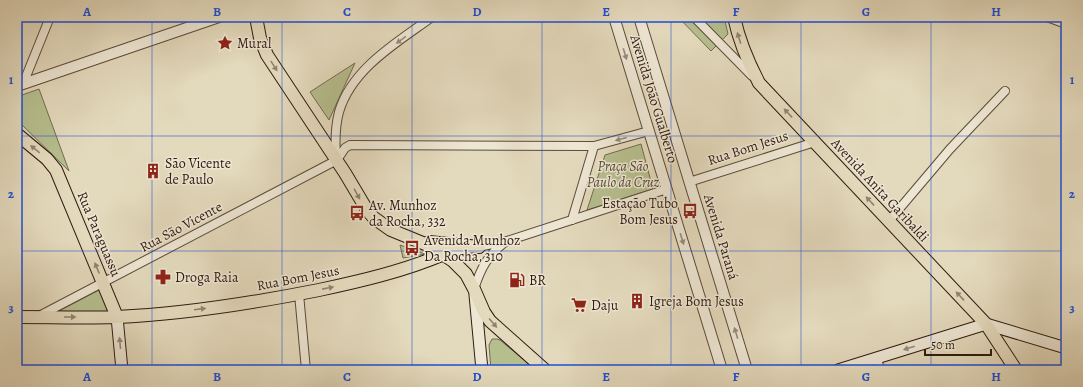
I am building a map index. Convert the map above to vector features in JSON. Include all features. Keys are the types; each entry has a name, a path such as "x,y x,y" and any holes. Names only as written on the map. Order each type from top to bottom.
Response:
{"main road":[{"path":"256,17 260,38 268,55 367,210 374,218 391,230 418,240 444,254 460,267 474,289 490,321 545,370"},
{"path":"734,17 742,48 760,83"},
{"name":"Avenida Anita Garibaldi","path":"760,83 986,324 1016,370"},
{"name":"Rua Paraguassu","path":"17,134 52,164 56,170 117,317"},
{"path":"418,240 448,245 479,247"},
{"name":"Rua Bom Jesus","path":"17,317 117,317 213,308 299,294 336,286 408,268 444,254"},
{"path":"474,289 482,370"},
{"path":"117,317 122,370"},
{"path":"838,370 986,324 1066,348"}],"street":[{"path":"19,82 50,17"},
{"path":"19,82 219,17"},
{"path":"336,160 336,127 339,111 347,93 362,73 379,57 432,17"},
{"name":"Avenida João Gualberto","path":"614,17 667,189"},
{"name":"Avenida João Gualberto","path":"639,17 689,182"},
{"name":"Avenida Anita Garibaldi","path":"694,17 760,83"},
{"path":"1047,17 1066,24"},
{"path":"889,221 950,149 1005,91"},
{"name":"Rua São Vicente","path":"37,317 336,160 345,148 350,145 594,146 649,131"},
{"name":"Rua Bom Jesus","path":"689,182 815,142"},
{"path":"572,220 594,146"},
{"name":"Avenida Paraná","path":"689,182 747,370"},
{"path":"667,189 722,370"},
{"name":"Rua Bom Jesus","path":"444,254 507,241 667,189"},
{"name":"Rua Bom Jesus","path":"474,289 486,261 493,252 507,241"},
{"path":"299,294 306,370"},
{"path":"877,358 880,370"}],"green space":[{"path":"678,17 724,17 728,34 711,51"},
{"path":"355,63 329,120 310,92"},
{"path":"39,89 69,171 17,120 17,99 22,95"},
{"name":"Praça São Paulo da Cruz","path":"641,144 653,189 587,210 605,155"},
{"path":"400,245 425,254 403,258"},
{"path":"101,289 112,313 55,313"},
{"path":"492,339 500,340 536,370 491,370 489,345"}],"place":[{"name":"Mural","path":"225,43"},
{"name":"São Vicente de Paulo","path":"153,171"},
{"name":"Estação Tubo Bom Jesus","path":"690,211"},
{"name":"Av. Munhoz da Rocha, 332","path":"357,213"},
{"name":"Avenida Munhoz Da Rocha, 310","path":"412,248"},
{"name":"Droga Raia","path":"163,277"},
{"name":"BR","path":"517,280"},
{"name":"Igreja Bom Jesus","path":"637,301"},
{"name":"Daju","path":"579,305"}]}
